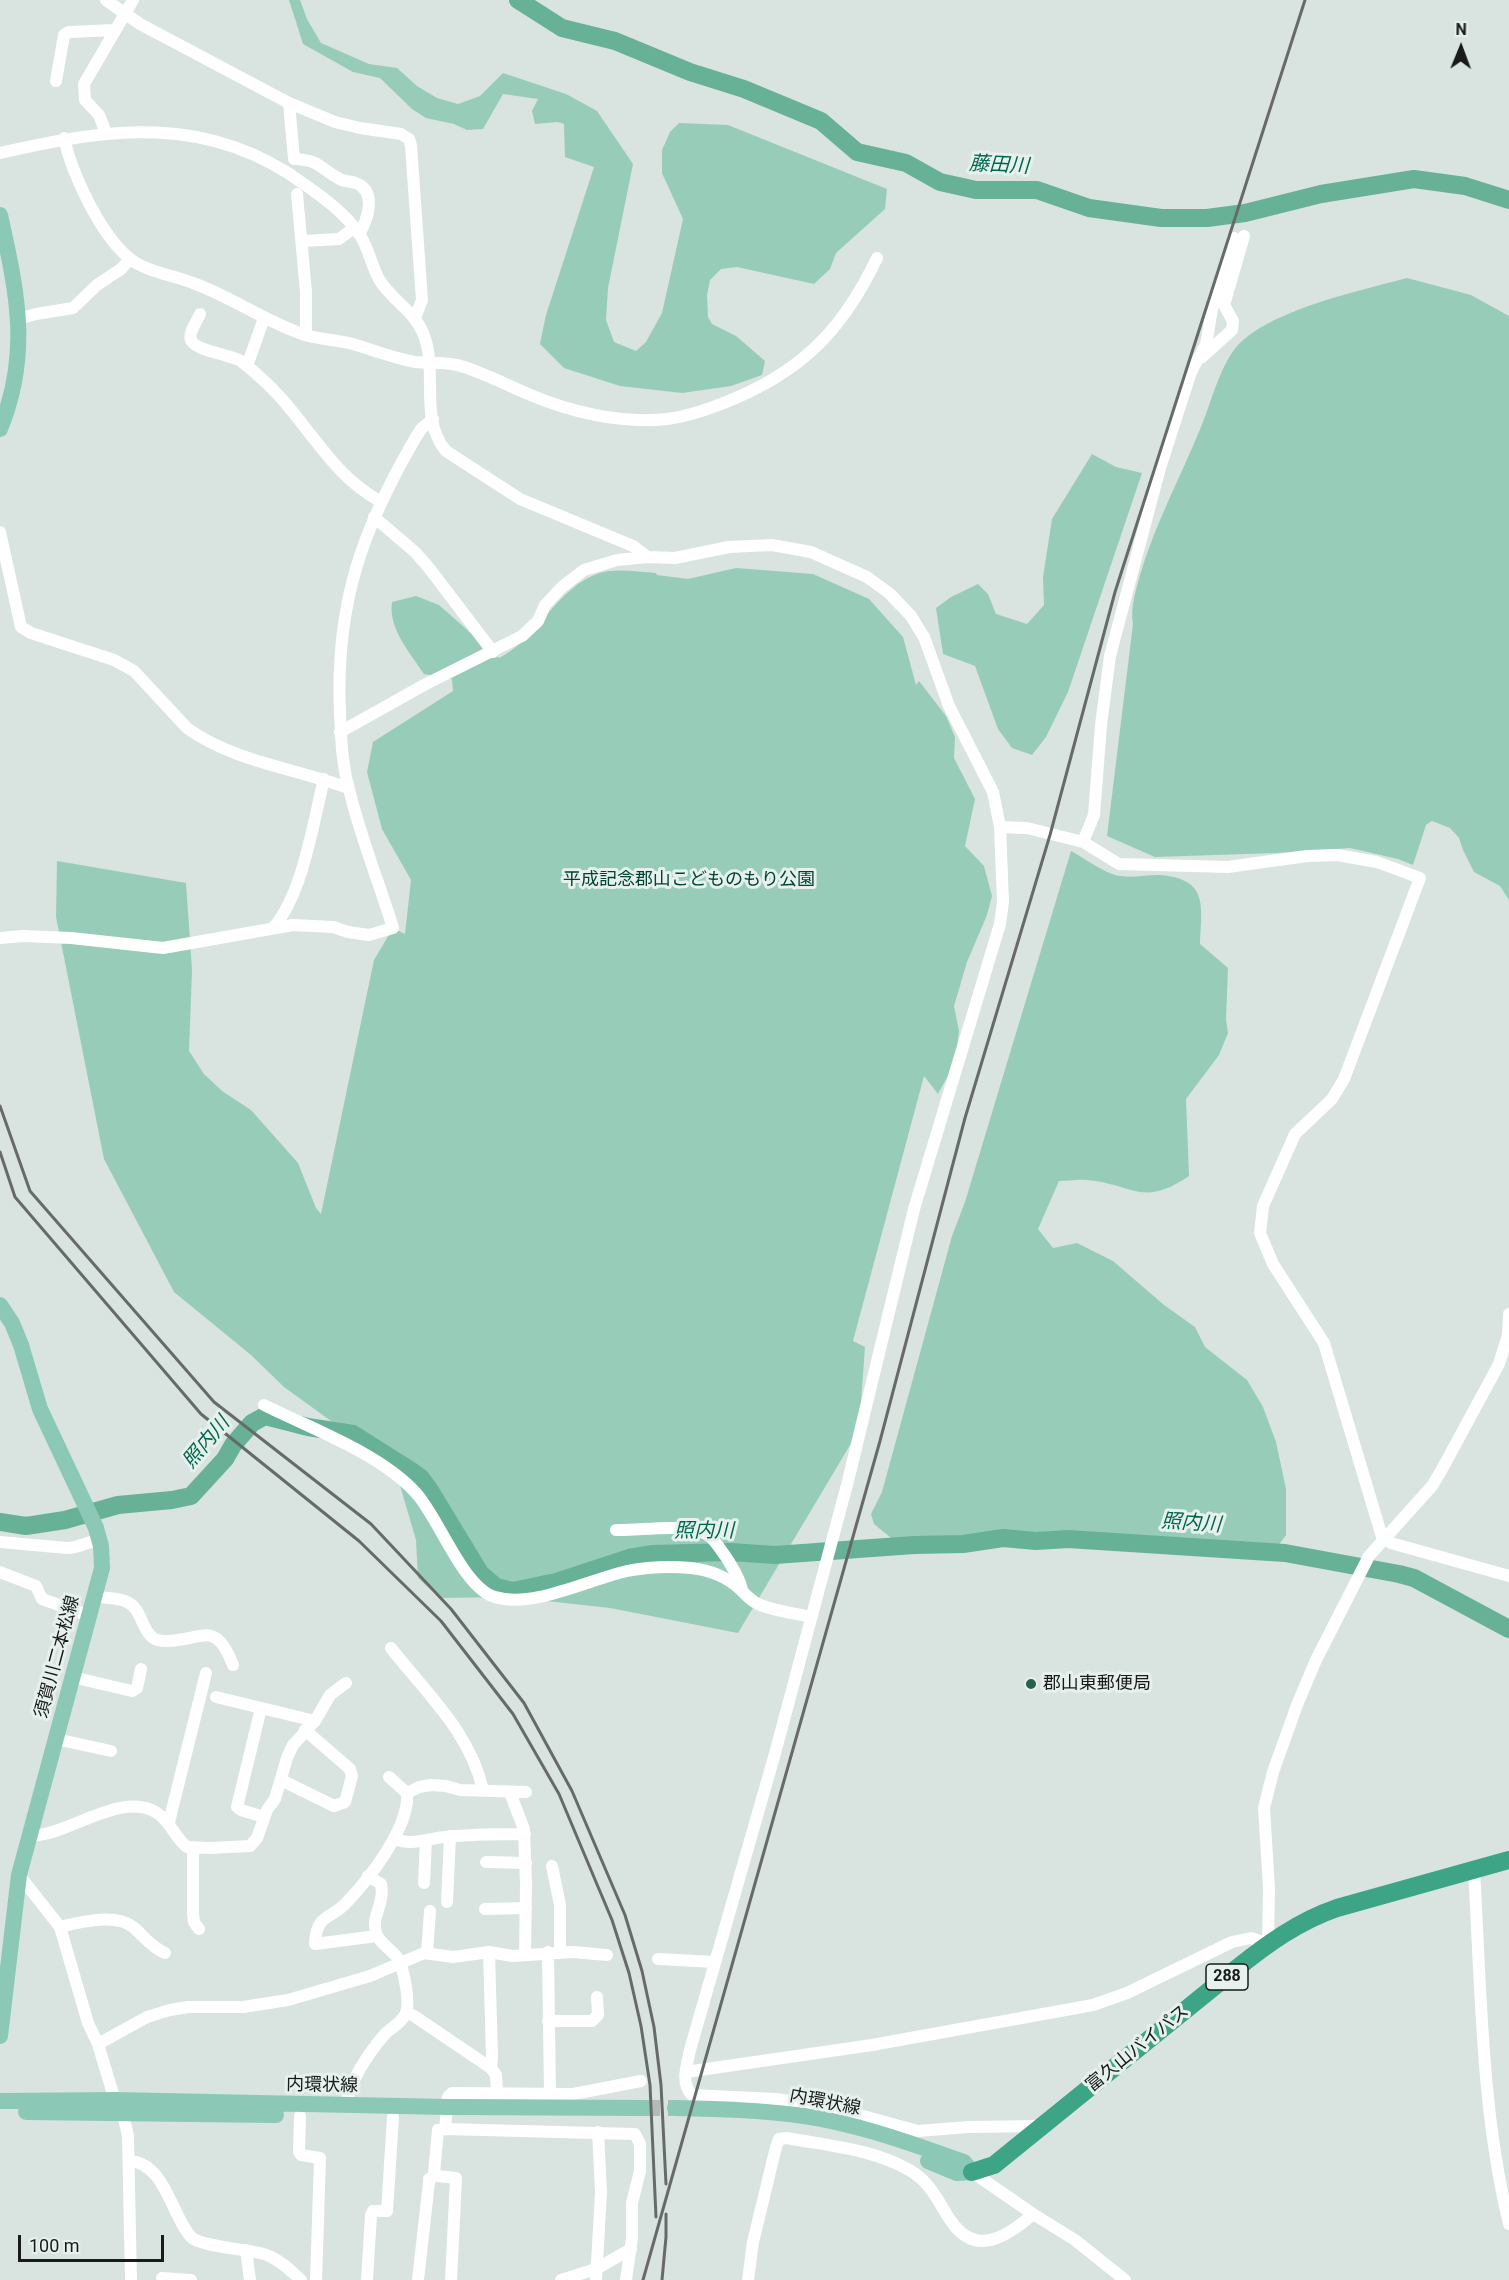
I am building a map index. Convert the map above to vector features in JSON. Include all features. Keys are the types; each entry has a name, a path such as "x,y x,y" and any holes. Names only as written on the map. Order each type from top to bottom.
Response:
{"highway":[{"name":"富久山バイパス","path":"964,2169 994,2165 1268,1944 1314,1916 1509,1860"}],"main road":[{"path":"0,215 16,292 20,351 10,404 0,429"},
{"name":"須賀川二本松線","path":"0,1305 12,1323 21,1345 40,1409 98,1534 102,1568 19,1875 4,1965 0,2036"},
{"name":"内環状線","path":"0,2101 300,2116 446,2118 643,2113"},
{"name":"内環状線","path":"0,2111 120,2107 346,2106 446,2118"},
{"name":"内環状線","path":"674,2114 802,2127 892,2148 964,2169"}],"street":[{"path":"106,0 124,14 289,103 335,122 401,134 409,139 422,300 415,318"},
{"path":"106,133 99,115 90,107 83,91 87,78 133,0"},
{"path":"56,81 63,35 115,30"},
{"path":"289,103 294,159 314,161 341,180 356,183 363,188 368,198 368,218 357,231 339,239 303,241"},
{"path":"0,153 63,138 106,133 169,132 227,145 287,171 332,204 357,231 369,252 381,282 389,294 415,318 424,334 430,353 431,407 443,447 453,457 520,499 633,546 648,557"},
{"path":"63,138 71,165 97,217 130,259 138,264 195,283 264,318 306,335 346,342 416,362 440,362 463,366 555,404 601,416 643,420 667,419 700,412 780,377 808,356 849,309 877,258"},
{"path":"297,194 303,241 306,335"},
{"path":"1083,842 1094,815 1101,725 1110,656 1160,468 1191,372 1209,336 1214,298 1239,237 1224,304 1233,321 1232,330 1199,359"},
{"path":"18,319 73,308 130,259"},
{"path":"200,315 190,334 192,342 199,348 240,360 282,398 338,469 364,492 380,501"},
{"path":"247,366 264,318"},
{"path":"0,938 23,936 71,938 163,948 293,925 333,927 348,932 375,935 393,928 348,788 340,732 338,664 343,621 354,571 380,501 421,429 433,419"},
{"path":"374,517 415,552 493,652"},
{"path":"0,532 21,627 31,633 114,660 134,671 195,734 236,753 348,788"},
{"path":"340,732 426,684 522,636 538,621 545,605 574,576 584,570 617,560 648,557 675,558 729,547 772,545 811,552 839,562 867,577 889,593 911,616 924,637 949,706 993,792 1000,827 1003,902 1000,924 914,1209 848,1481 774,1757 690,2050 686,2089 692,2095 776,2099 830,2107 918,2131 968,2127 1042,2126"},
{"path":"274,927 284,915 297,883 324,779"},
{"path":"1000,827 1027,828 1083,842 1119,864 1228,867 1307,856 1337,855 1377,862 1420,878 1344,1079 1332,1099 1295,1134 1263,1206 1260,1233 1269,1256 1324,1343 1378,1530 1384,1539 1391,1543 1509,1576"},
{"path":"686,2072 872,2045 1093,2005 1127,1993 1232,1942 1251,1938 1268,1944 1269,1888 1263,1823 1266,1795 1297,1705 1316,1660 1362,1567 1432,1486 1442,1471 1499,1364 1508,1335 1509,1314"},
{"path":"264,1405 379,1462 399,1476 419,1496 474,1582 494,1597 507,1599 533,1597 588,1584 628,1571 692,1568 721,1576 759,1605 811,1617"},
{"path":"616,1530 678,1528 705,1533 716,1542 730,1564 741,1585 742,1592"},
{"path":"0,1542 76,1548 93,1541 98,1534"},
{"path":"0,1572 36,1586 42,1599 90,1616"},
{"path":"95,1596 128,1602 135,1608 152,1637 159,1641 209,1635 223,1645 233,1665"},
{"path":"392,1648 450,1718 477,1767 483,1790"},
{"path":"72,1677 132,1692 137,1688 141,1669"},
{"path":"169,1822 206,1673"},
{"path":"29,1836 60,1832 96,1816 132,1806 151,1810 169,1822 184,1845 193,1848 250,1846 257,1838 264,1817 275,1799 293,1745 315,1721 330,1695 346,1683"},
{"path":"216,1697 315,1721"},
{"path":"261,1708 237,1807 264,1817"},
{"path":"281,1780 332,1806 345,1802 352,1776 350,1769 305,1730"},
{"path":"56,1739 111,1750"},
{"path":"389,1777 407,1794"},
{"path":"407,1794 419,1787 431,1785 460,1790 526,1792"},
{"path":"510,1792 525,1834 525,1954"},
{"path":"377,1936 315,1944 316,1929 322,1920 345,1905 387,1851 405,1818 407,1794"},
{"path":"394,1838 405,1842 450,1836 525,1834"},
{"path":"447,1902 450,1836"},
{"path":"424,1883 426,1839"},
{"path":"193,1848 194,1922 199,1929"},
{"path":"486,1862 526,1863"},
{"path":"550,2094 548,2021 560,1905 552,1866"},
{"path":"1474,1870 1487,2081 1503,2169 1509,2224"},
{"path":"19,1875 60,1927 88,2023 98,2044 128,2136 130,2280"},
{"path":"346,2106 349,2093 368,2056 406,2012 408,2000 400,1963 377,1936 375,1920 382,1902 382,1888 378,1882 368,1876"},
{"path":"485,1909 526,1908"},
{"path":"427,1953 430,1911"},
{"path":"60,1927 96,1920 126,1923 165,1953"},
{"path":"98,2044 147,2017 170,2010 188,2007 243,2007 288,2000 370,1976 416,1954 465,1957 489,1952 513,1956 584,1952 607,1955"},
{"path":"489,1952 491,2068"},
{"path":"658,1959 715,1962"},
{"path":"548,2021 592,2021 597,2015 597,1997"},
{"path":"406,2012 491,2068 496,2075 497,2093"},
{"path":"436,2175 438,2130 446,2118 448,2097 452,2093 573,2094 641,2081"},
{"path":"300,2116 299,2152 301,2155 320,2158 316,2280"},
{"path":"367,2280 371,2215 373,2211 387,2211 393,2116"},
{"path":"446,2118 632,2133 638,2136 640,2171 632,2203 631,2249 626,2280"},
{"path":"596,2274 601,2192 598,2132"},
{"path":"748,2280 753,2242 779,2139 820,2144 887,2158 914,2173 932,2188 955,2226 977,2240 996,2240 1033,2214"},
{"path":"129,2161 135,2161 145,2167 164,2186 184,2228 195,2240 270,2256 301,2280"},
{"path":"964,2169 1075,2240 1125,2280"},
{"path":"418,2280 429,2182 432,2176 436,2175 456,2178 451,2280"},
{"path":"561,2280 596,2274 631,2249"},
{"path":"246,2250 250,2280"},
{"path":"162,2278 191,2280"}],"green space":[{"path":"289,0 300,0 307,19 321,43 369,64 397,68 417,86 437,98 458,104 480,96 503,73 566,94 597,111 633,164 608,288 606,320 614,342 636,351 646,342 662,313 683,219 662,173 662,150 670,132 679,123 728,125 887,189 885,209 836,253 830,269 814,284 737,267 721,269 710,280 707,295 708,317 712,324 736,336 765,361 762,375 731,386 682,393 620,386 564,368 540,344 546,315 594,167 565,157 564,124 558,122 535,124 532,111 538,99 503,94 483,129 467,130 454,124 426,118 412,109 380,78 353,72 303,44"},
{"path":"1407,278 1471,295 1509,316 1509,900 1500,886 1474,872 1459,838 1450,828 1432,821 1426,825 1413,865 1398,859 1350,848 1155,857 1107,836 1133,624 1133,605 1137,587 1153,537 1228,359 1242,341 1277,319 1320,302"},
{"path":"1092,454 1116,467 1142,473 1068,692 1046,737 1032,755 1012,748 998,729 975,666 943,654 936,608 951,597 978,584 988,594 996,614 1027,624 1044,605 1043,577 1052,519"},
{"name":"平成記念郡山こどものもり公園","path":"736,568 813,574 869,599 903,637 916,685 919,681 946,716 955,737 954,758 975,799 965,846 984,866 992,896 987,915 967,962 954,1006 959,1031 955,1063 938,1094 924,1076 853,1341 865,1347 859,1430 738,1633 610,1608 510,1597 440,1598 418,1578 416,1540 399,1482 379,1451 331,1421 284,1387 251,1355 174,1292 104,1159 56,917 57,861 186,883 192,970 189,1051 204,1074 222,1091 251,1110 298,1163 316,1208 321,1214 374,960 393,928 405,934 411,880 382,829 367,772 373,742 453,691 452,679 424,674 413,658 401,640 393,621 392,602 416,596 439,605 499,658 525,638 571,589 600,573 635,571 688,579"},
{"path":"1071,851 1115,875 1174,877 1186,881 1194,888 1201,905 1200,944 1228,968 1226,1020 1228,1033 1219,1055 1186,1099 1189,1176 1173,1186 1160,1191 1148,1192 1138,1192 1087,1180 1059,1181 1038,1229 1053,1248 1077,1243 1113,1261 1164,1305 1195,1327 1205,1347 1247,1380 1263,1407 1276,1442 1286,1489 1286,1535 1275,1550 1202,1541 1073,1532 1018,1535 938,1545 891,1538 874,1524 871,1514 882,1492 952,1236 965,1202"}],"waterway":[{"name":"藤田川","path":"518,0 562,28 615,41 690,72 744,89 821,121 857,152 906,163 940,182 976,190 1037,190 1089,208 1161,218 1207,218 1245,213 1321,194 1414,179 1465,186 1509,200"},
{"name":"照内川","path":"0,1522 26,1526 65,1520 118,1505 191,1496 225,1459 233,1445 252,1423 265,1416 308,1427 353,1434 410,1470 421,1478 429,1489 480,1573 496,1587 513,1591 556,1582 629,1558 653,1554 730,1552 775,1555 914,1545 963,1544 1003,1538 1036,1541 1068,1539 1285,1553 1399,1574 1414,1578 1509,1629"}],"tunnel":[{"path":"644,2108 675,2108"}],"railway":[{"path":"643,2280 880,1441 965,1118 1050,835 1115,592 1305,0"},
{"path":"0,1106 30,1191 214,1402 371,1524 451,1609 524,1703 572,1791 625,1915 642,1971 654,2027 661,2085 666,2184"},
{"path":"0,1152 15,1197 201,1414 359,1541 441,1621 513,1714 559,1794 612,1920 629,1973 641,2026 650,2085 656,2217"},
{"path":"662,2280 666,2214"}],"place":[{"name":"郡山東郵便局","path":"1031,1684"}]}
